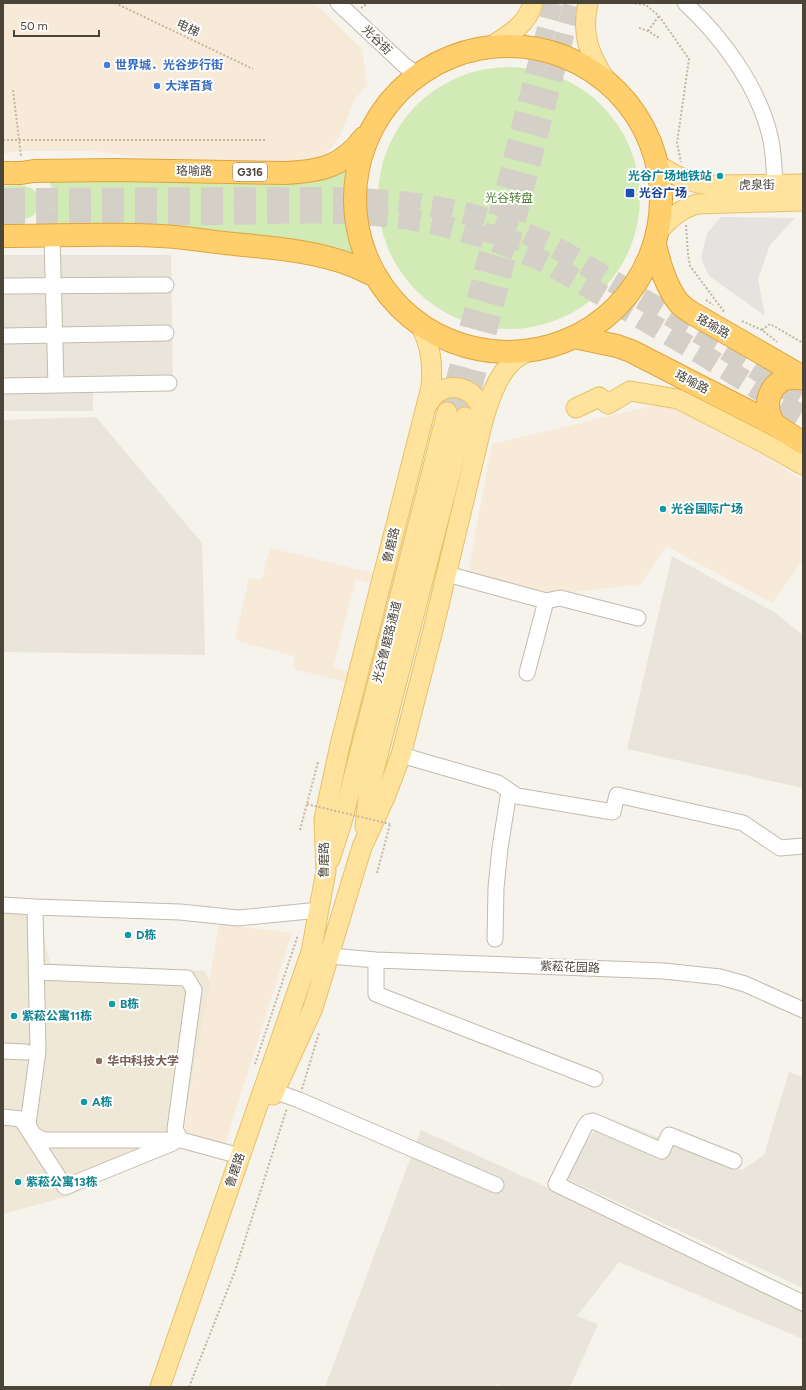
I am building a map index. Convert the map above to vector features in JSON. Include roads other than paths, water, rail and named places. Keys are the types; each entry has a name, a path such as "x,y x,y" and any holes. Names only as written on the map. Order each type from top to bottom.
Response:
{"highway":[{"path":"490,46 515,46 552,52 586,67 606,81 634,110 647,134 658,165 661,186 662,201 657,237 645,268 632,289 616,308 596,324 574,337 553,345 530,350 507,352 476,348 460,344 439,335 419,323 397,304 376,276 363,249 357,227 354,189 359,159 370,131 383,110 399,91 418,75 440,61 464,52 490,46"},
{"name":"珞喻路","path":"12,173 34,171 108,170 286,173 306,172 327,167 345,158 357,147 370,131"},
{"path":"3,236 93,234 162,236 278,249 332,259 376,276"},
{"name":"珞瑜路","path":"657,237 667,283 680,304 692,313 803,378"},
{"name":"珞喻路","path":"574,337 617,346 631,351 776,425 803,443"},
{"path":"776,425 771,419 767,406 770,393 774,387 786,379 803,378"}],"main road":[{"path":"490,46 510,35 522,25 530,12 533,3"},
{"path":"588,3 585,25 586,40 596,65 606,81"},
{"path":"657,237 674,214 687,207 698,204 711,194 699,184 685,180 658,165"},
{"name":"虎泉街","path":"711,194 775,184 803,184"},
{"name":"虎泉街","path":"711,194 803,201"},
{"name":"鲁磨路","path":"160,1387 311,952 326,871 324,819 340,745 431,387 432,360 430,348 419,323"},
{"name":"鲁磨路","path":"171,1387 274,1091 313,1008 362,847 386,795 401,755 447,574 482,425 490,401 502,374 514,361 530,350"},
{"path":"427,405 436,393 442,390 456,388 463,389 478,402 481,409 482,425"},
{"path":"576,408 599,397 608,404 630,391 678,399 766,444 803,465"},
{"name":"光谷鲁磨路通道","path":"326,871 342,822 447,412"},
{"name":"光谷鲁磨路通道","path":"362,847 369,790 465,417"}],"street":[{"name":"光谷街","path":"338,3 404,65 418,75"},
{"path":"685,3 701,18 734,59 752,90 766,122 770,136 775,184"},
{"path":"52,236 56,385"},
{"path":"3,286 166,285"},
{"path":"3,336 166,333"},
{"path":"3,386 169,383"},
{"path":"447,574 546,601 560,598 638,618"},
{"path":"527,672 546,601"},
{"path":"401,755 498,783 517,796 613,812 617,795 743,823 780,848 803,846"},
{"path":"495,939 496,888 500,848 509,791"},
{"path":"3,905 180,912 238,918 319,910"},
{"path":"35,906 38,1051 28,1124 33,1134 43,1140 181,1140 240,1156"},
{"name":"紫菘花园路","path":"330,956 376,960 664,971 720,977 745,984 803,1010"},
{"path":"376,960 376,994 595,1079"},
{"path":"37,972 187,978 194,990 175,1129 181,1140"},
{"path":"3,1051 26,1052"},
{"path":"274,1091 496,1185"},
{"path":"3,1117 21,1119 65,1187 181,1140"},
{"path":"734,1161 669,1135 662,1151 593,1121 588,1122 585,1126 556,1184 803,1303"}],"tunnel":[{"path":"447,412 553,3"},
{"path":"465,417 573,3"},
{"path":"3,199 336,198 367,199 425,205 452,210 507,226 562,251 711,340 803,399"},
{"path":"3,216 339,213 364,214 414,220 450,227 518,250 551,265 700,353 803,417"}],"place":[{"name":"世界城．光谷步行街","path":"107,65"},
{"name":"大洋百貨","path":"157,86"},
{"name":"光谷广场地铁站","path":"720,176"},
{"name":"光谷广场","path":"630,193"},
{"name":"光谷国际广场","path":"663,509"},
{"name":"D栋","path":"128,935"},
{"name":"B栋","path":"112,1004"},
{"name":"紫菘公寓11栋","path":"14,1016"},
{"name":"华中科技大学","path":"99,1061"},
{"name":"A栋","path":"84,1102"},
{"name":"紫菘公寓13栋","path":"18,1182"}],"park label":[{"name":"光谷转盘","path":"509,198"}]}
